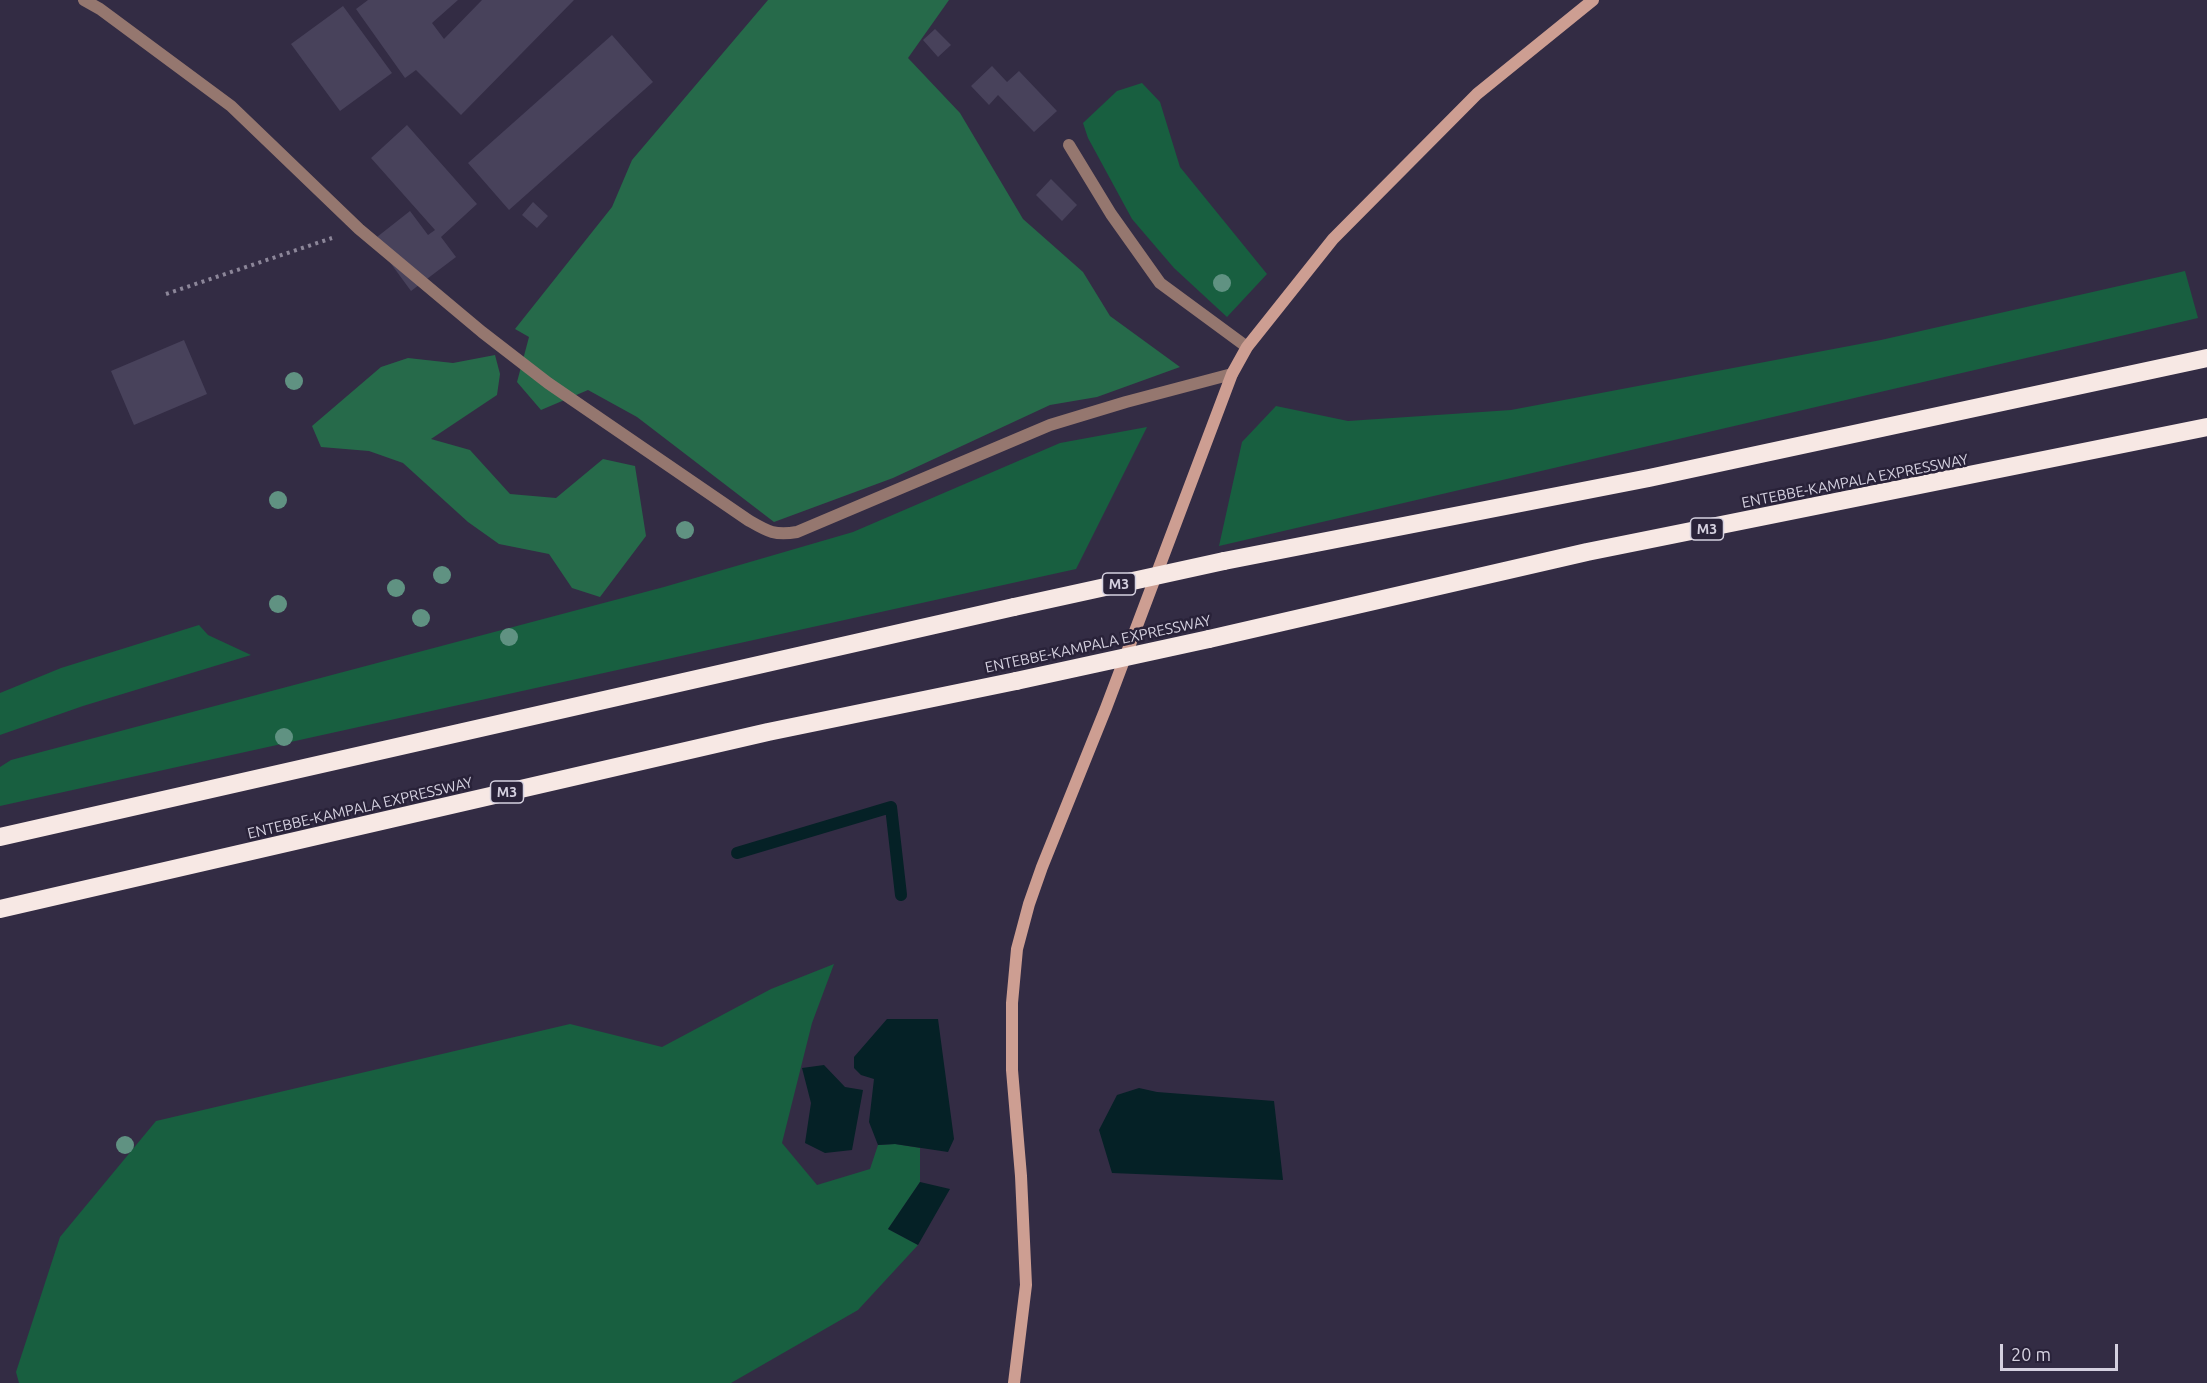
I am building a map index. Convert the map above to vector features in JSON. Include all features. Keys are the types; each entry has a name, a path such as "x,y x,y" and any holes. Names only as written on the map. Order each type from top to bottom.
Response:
{"highway":[{"name":"M3","path":"0,837 1224,561 1649,478 2207,358"},
{"name":"ENTEBBE-KAMPALA EXPRESSWAY","path":"0,909 768,732 1209,639 1587,552 2207,427"}],"main road":[{"path":"1014,1383 1026,1285 1021,1176 1012,1070 1012,1003 1017,949 1042,867 1106,708 1232,374 1247,347 1334,239 1477,94 1593,0"}],"street":[{"path":"84,0 100,9 231,106 358,229 482,332 548,383 748,519 765,530 780,535 797,532 1050,425 1232,374"},
{"path":"1069,145 1111,214 1160,283 1247,347"}],"path":[{"path":"166,294 358,229"}],"green space":[{"path":"768,0 949,0 908,58 960,113 1023,219 1083,272 1110,316 1180,367 1097,397 1050,405 893,478 774,522 637,417 588,390 541,410 517,382 529,337 515,329 612,207 632,160"},
{"path":"1142,83 1160,102 1180,167 1267,274 1227,317 1174,268 1132,219 1088,138 1083,123 1117,91"},
{"path":"2185,271 2198,318 1219,546 1242,442 1276,406 1348,421 1511,410 1881,340"},
{"path":"495,355 500,374 497,395 431,439 470,450 510,494 556,498 603,459 635,466 646,536 600,597 572,588 549,554 499,544 468,522 403,463 369,451 321,447 312,426 381,367 408,358 453,363"},
{"path":"1147,427 1076,569 0,806 0,767 11,760 664,587 853,532 1060,443"},
{"path":"199,625 208,635 251,655 83,706 0,735 0,693 61,668"},
{"path":"834,964 812,1023 782,1143 817,1185 870,1169 878,1145 895,1144 920,1148 920,1182 888,1229 918,1245 858,1310 731,1383 19,1383 16,1372 60,1237 156,1121 570,1024 662,1047 771,989"}],"shaded area":[{"path":"887,1019 938,1019 954,1139 948,1152 895,1144 878,1145 869,1122 874,1079 861,1075 854,1068 854,1057"},
{"path":"824,1065 845,1087 863,1090 852,1150 825,1153 805,1143 811,1103 802,1068"},
{"path":"1139,1088 1157,1092 1274,1101 1283,1180 1112,1173 1099,1130 1117,1095"},
{"path":"920,1182 950,1189 918,1245 888,1229"}],"building":[{"path":"368,0 458,0 432,23 444,39 482,0 574,0 461,115 416,70 405,78 356,9"},
{"path":"343,6 392,73 340,111 291,44"},
{"path":"935,29 951,45 938,57 923,40"},
{"path":"612,35 653,82 509,210 468,163"},
{"path":"992,66 1007,82 1019,71 1057,111 1034,132 998,95 989,105 971,86"},
{"path":"407,125 477,204 441,237 456,257 411,291 389,261 377,237 410,211 428,235 435,230 371,158"},
{"path":"1051,179 1077,205 1062,221 1036,195"},
{"path":"533,202 548,216 537,228 522,215"},
{"path":"184,340 207,394 134,425 111,371"}],"waterway":[{"path":"737,853 891,807 901,895"}]}
